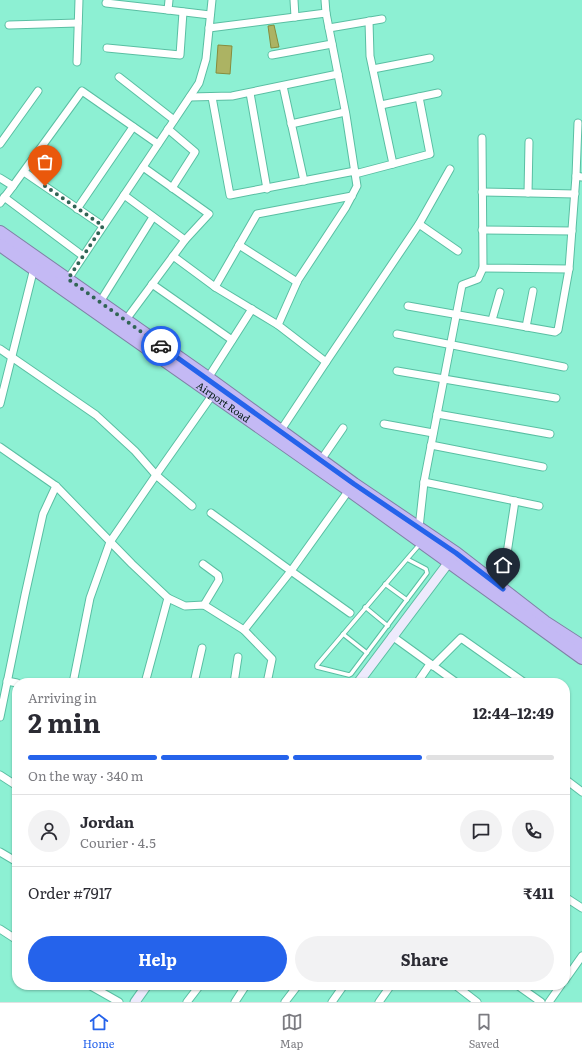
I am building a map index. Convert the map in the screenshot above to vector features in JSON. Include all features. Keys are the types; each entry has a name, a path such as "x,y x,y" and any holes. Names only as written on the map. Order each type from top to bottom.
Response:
{"highway":[{"name":"Airport Road","path":"0,232 419,528 452,558 582,658"},
{"name":"Airport Road","path":"0,246 34,268 421,543 452,558 492,581 546,622 582,646"}],"street":[{"path":"77,62 79,0"},
{"path":"168,10 169,0"},
{"path":"68,279 199,83 206,59 212,0"},
{"path":"294,0 294,17"},
{"path":"278,325 297,282 357,186 345,112 326,13 325,0"},
{"path":"106,3 210,15"},
{"path":"106,48 180,55 184,12"},
{"path":"209,28 326,13"},
{"path":"329,28 382,19"},
{"path":"369,21 370,56 393,164"},
{"path":"9,25 78,24"},
{"path":"272,55 332,44"},
{"path":"373,69 430,58"},
{"path":"190,97 232,96 338,74"},
{"path":"119,77 174,120"},
{"path":"283,86 304,182"},
{"path":"0,144 38,91"},
{"path":"83,256 2,200 82,91 158,144"},
{"path":"250,92 267,189"},
{"path":"381,105 438,93"},
{"path":"212,97 230,195 355,172 430,154 419,97"},
{"path":"292,124 345,112"},
{"path":"408,306 456,313 551,332 558,330 568,269 574,194 579,176 578,123"},
{"path":"77,209 133,127"},
{"path":"168,129 196,152 172,188"},
{"path":"419,528 424,482 462,285 478,279 482,268 482,138"},
{"path":"528,193 529,142"},
{"path":"125,321 185,240 209,214 143,167"},
{"path":"281,430 419,224 450,169"},
{"path":"24,172 103,226"},
{"path":"0,178 13,186"},
{"path":"482,192 574,194"},
{"path":"124,195 185,240"},
{"path":"215,287 257,214 352,196"},
{"path":"100,302 153,217"},
{"path":"419,224 458,251"},
{"path":"482,230 572,231"},
{"path":"239,245 297,282"},
{"path":"173,256 215,287 278,325 326,362"},
{"path":"0,404 34,268"},
{"path":"482,268 568,269"},
{"path":"152,284 232,340"},
{"path":"526,327 533,291"},
{"path":"492,320 500,292"},
{"path":"208,378 252,309"},
{"path":"397,334 450,346 564,367"},
{"path":"0,349 96,415 135,451 156,475 192,506"},
{"path":"397,371 556,398"},
{"path":"74,678 90,598 110,542 212,394"},
{"path":"437,414 550,434"},
{"path":"384,424 433,433"},
{"path":"321,460 343,428"},
{"path":"431,445 543,467"},
{"path":"0,447 56,486 110,542 168,598 185,606 204,605 244,630 272,659 267,678"},
{"path":"424,482 539,506"},
{"path":"0,717 43,514 56,486"},
{"path":"244,630 291,570 348,490"},
{"path":"492,581 506,560 515,501"},
{"path":"211,513 350,613"},
{"path":"362,678 452,558"},
{"path":"203,564 218,575 219,580 204,605"},
{"path":"146,678 168,598"},
{"path":"392,636 449,678"},
{"path":"421,678 432,665 461,638 518,678"},
{"path":"195,678 202,648"},
{"path":"235,678 238,657"},
{"path":"7,681 12,682"},
{"path":"0,775 12,783"},
{"path":"570,782 582,792"},
{"path":"0,852 12,859"},
{"path":"570,901 582,908"},
{"path":"0,929 12,936"},
{"path":"570,968 582,956"},
{"path":"98,990 120,1002"},
{"path":"139,1001 144,990"},
{"path":"188,1002 196,990"},
{"path":"235,1002 243,990"},
{"path":"286,1002 294,990"},
{"path":"332,1002 340,990"},
{"path":"379,1002 387,990"},
{"path":"461,990 477,1002"},
{"path":"525,990 541,1002"},
{"path":"549,1002 557,990"}],"lane":[{"path":"407,559 426,569 428,572 350,675 317,667 317,665 342,634 365,608 385,584 421,543"},
{"path":"385,584 407,600"},
{"path":"365,608 388,626"},
{"path":"342,634 367,653"}],"building":[{"path":"274,25 279,47 271,48 268,26"},
{"path":"218,45 232,46 230,74 216,73"}],"way so far":[{"path":"45,186 103,226 68,279 161,346"}],"route":[{"path":"161,346 281,430 354,484 456,553 503,589"}]}
